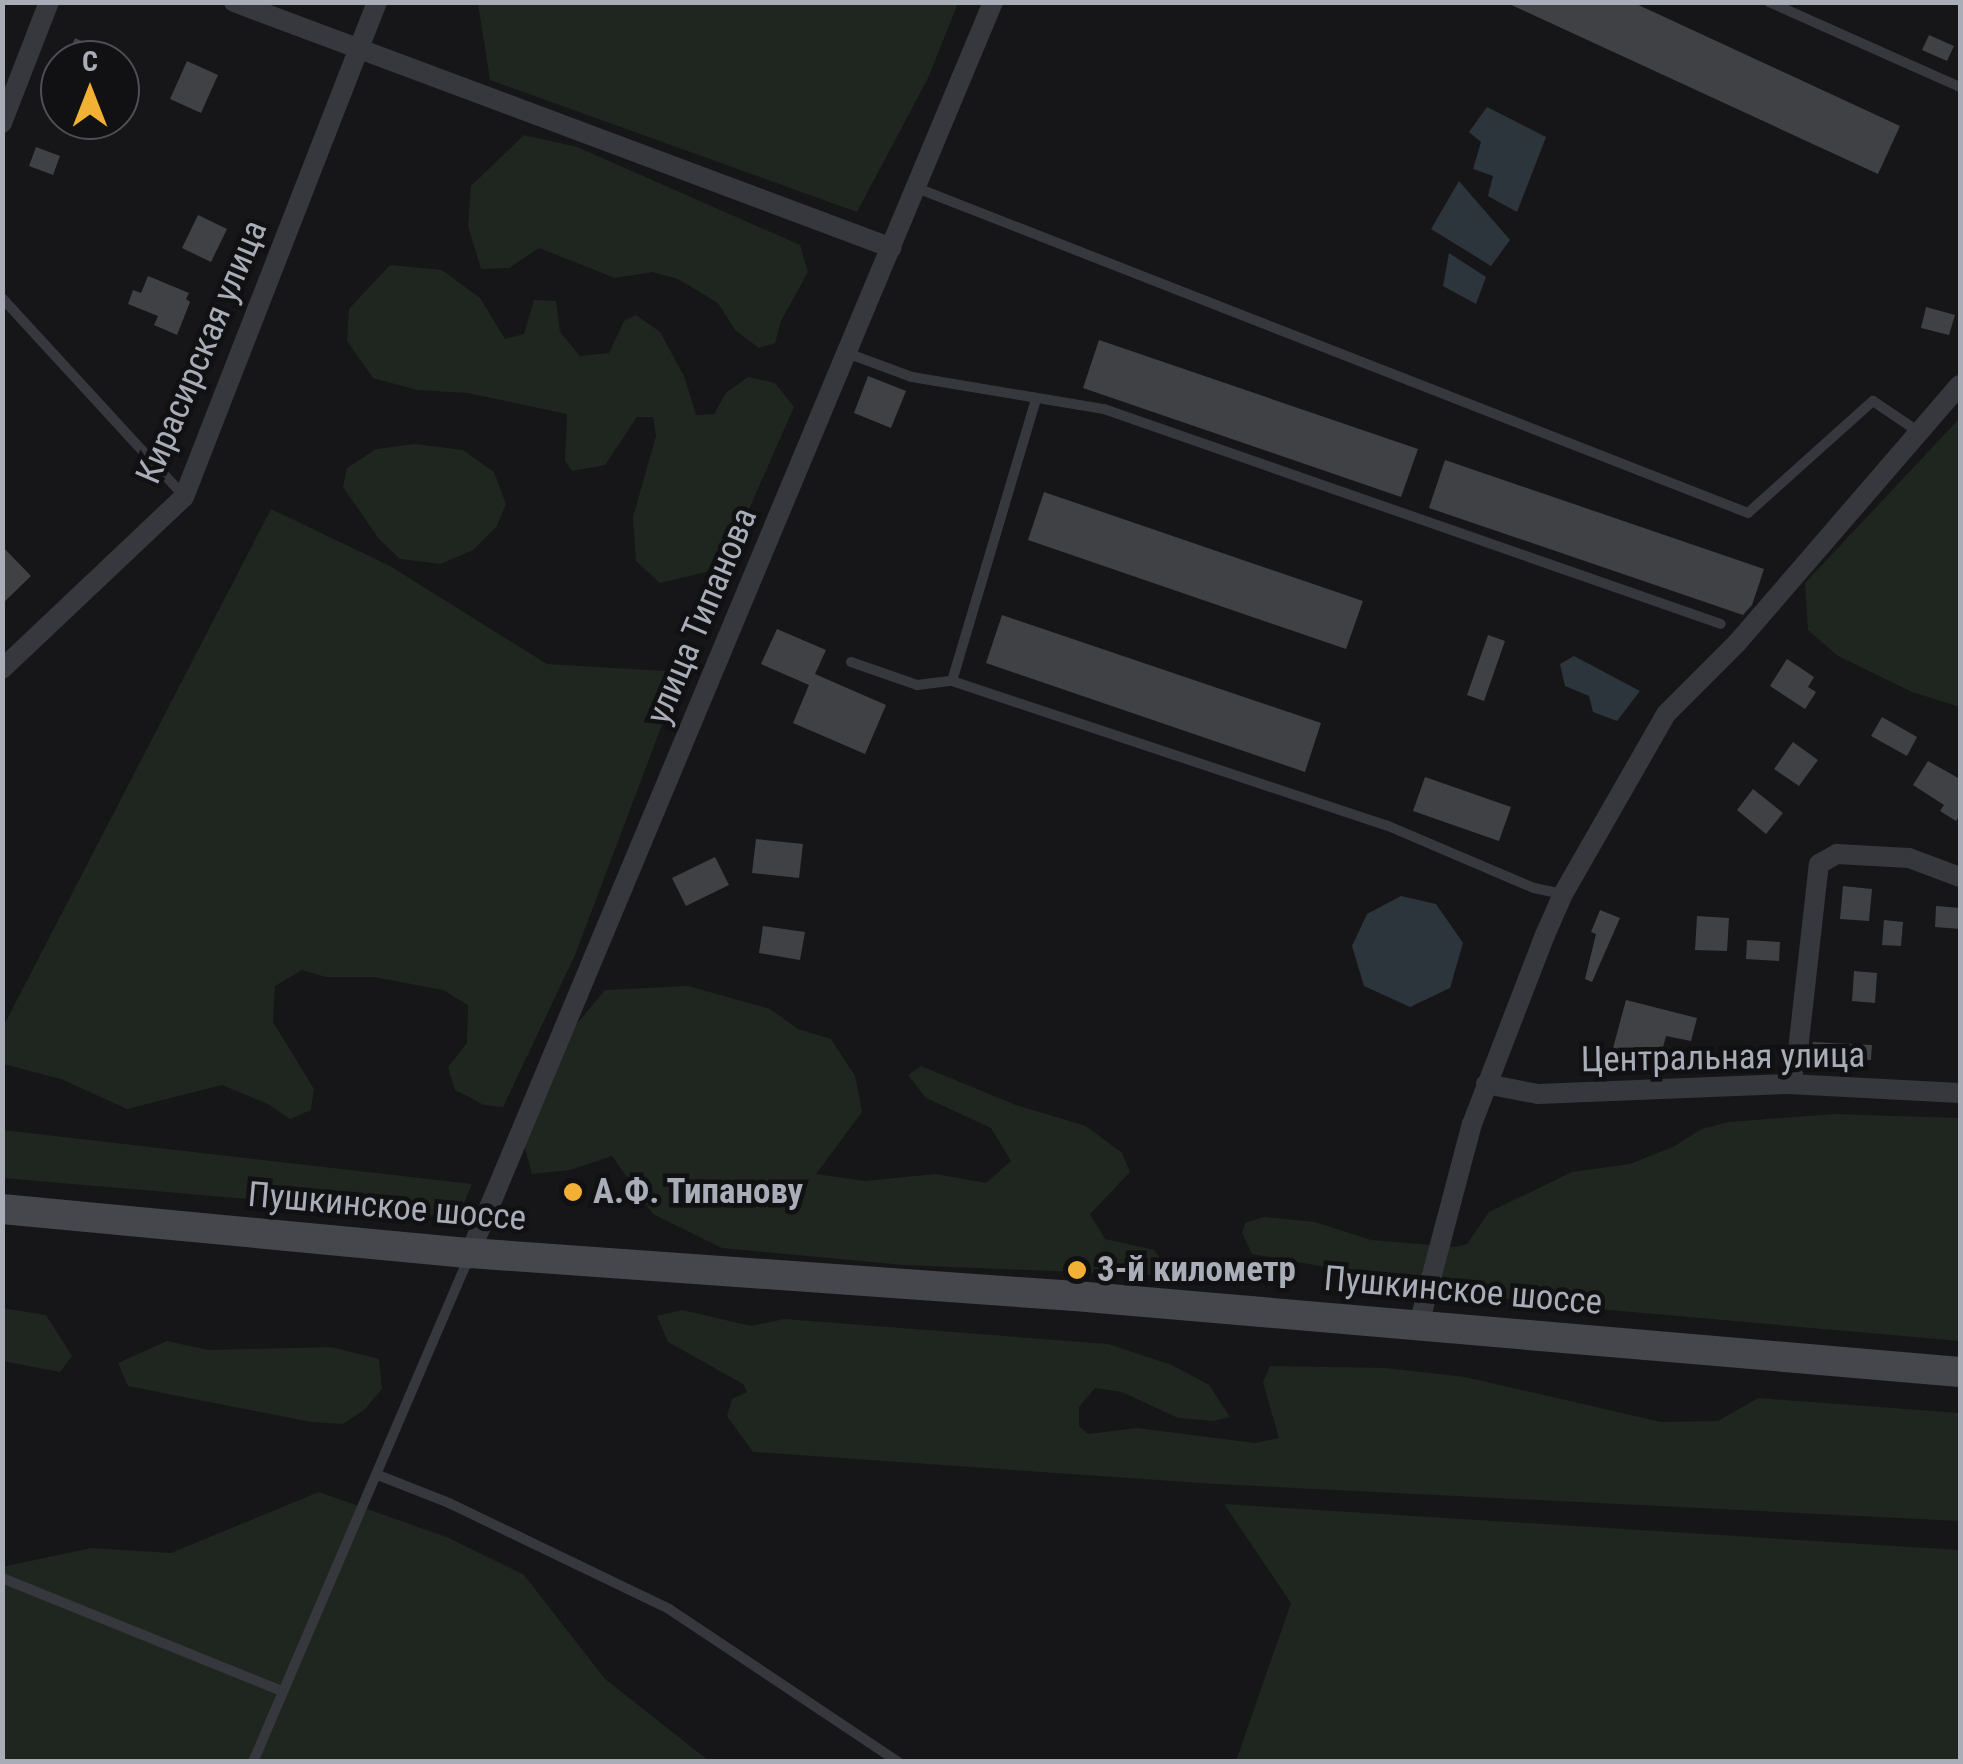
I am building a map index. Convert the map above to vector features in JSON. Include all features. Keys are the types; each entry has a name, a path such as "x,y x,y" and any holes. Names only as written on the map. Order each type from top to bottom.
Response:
{"main road":[{"name":"Пушкинское шоссе","path":"2,1210 470,1254 1419,1324 1960,1372"}],"street":[{"path":"2,124 50,2"},
{"path":"234,2 358,52 892,248"},
{"name":"Кирасирская улица","path":"2,670 184,497 377,2"},
{"name":"улица Типанова","path":"470,1254 992,2"},
{"path":"1419,1324 1455,1180 1486,1084 1563,894 1666,714 1736,643 1960,385"},
{"path":"1789,1084 1797,1059 1819,864 1837,854 1909,858 1960,878"},
{"name":"Центральная улица","path":"1486,1084 1538,1094 1789,1084 1960,1093"}],"lane":[{"path":"1769,2 1960,87"},
{"path":"917,188 1748,512 1873,401 1919,432"},
{"path":"2,298 184,497"},
{"path":"847,353 912,378 1104,409 1721,624"},
{"path":"952,681 1036,399"},
{"path":"851,662 917,685 952,681 1386,825 1534,888 1563,894"},
{"path":"253,1762 470,1254"},
{"path":"378,1474 449,1503 669,1609 898,1762"},
{"path":"2,1578 281,1690"}],"shaded area":[{"path":"478,2 958,3 928,78 857,212 490,80"},
{"path":"1487,107 1546,137 1517,212 1488,196 1493,176 1473,169 1481,142 1469,132"},
{"path":"524,135 577,147 800,245 808,272 781,321 775,343 759,348 735,330 718,303 678,279 652,272 615,278 539,248 509,268 481,269 468,226 471,186"},
{"path":"1459,181 1510,240 1491,266 1431,229"},
{"path":"1449,253 1486,277 1476,304 1443,286"},
{"path":"390,265 442,270 480,298 505,339 524,334 534,300 556,301 560,332 580,356 609,353 624,321 636,315 660,332 684,376 696,415 714,414 726,393 748,377 775,383 794,407 731,550 706,572 660,583 636,561 633,517 656,436 653,417 637,417 605,465 572,471 565,461 567,414 468,393 417,390 373,378 347,341 349,309"},
{"path":"1958,420 1960,707 1912,692 1838,656 1808,630 1805,583"},
{"path":"415,444 463,450 494,472 506,504 497,526 473,550 441,564 400,559 379,539 343,487 347,468 376,449"},
{"path":"271,509 390,566 547,664 682,672 575,955 503,1107 484,1105 455,1090 448,1067 467,1043 468,1005 443,990 374,977 326,977 302,970 275,986 273,1022 314,1089 311,1110 290,1119 268,1104 222,1085 127,1109 61,1079 3,1064 3,1027"},
{"path":"1574,656 1640,691 1617,721 1593,712 1589,696 1565,686 1560,664"},
{"path":"1401,896 1436,904 1463,943 1450,988 1410,1007 1364,986 1352,946 1367,914"},
{"path":"688,986 770,1009 798,1029 831,1039 855,1076 862,1112 816,1174 865,1181 936,1174 986,1183 1011,1161 991,1128 926,1098 908,1075 921,1066 1016,1105 1086,1126 1122,1153 1130,1172 1090,1214 1105,1239 1154,1250 1172,1276 903,1265 722,1248 653,1214 612,1156 570,1170 532,1174 521,1133 575,1026 605,990"},
{"path":"1834,1114 1960,1118 1960,1341 1530,1303 1252,1254 1242,1233 1245,1223 1264,1217 1315,1222 1371,1240 1455,1247 1467,1244 1489,1212 1572,1172 1630,1164 1673,1147 1702,1129 1729,1122"},
{"path":"3,1130 472,1184 458,1217 3,1178"},
{"path":"2,1308 46,1315 72,1356 60,1372 3,1361"},
{"path":"682,1310 751,1326 784,1319 1108,1344 1172,1365 1209,1385 1230,1417 1214,1421 1178,1418 1122,1392 1095,1388 1079,1407 1079,1426 1088,1434 1137,1428 1255,1443 1279,1438 1263,1382 1270,1366 1386,1368 1465,1377 1661,1422 1718,1421 1758,1398 1960,1413 1960,1521 1216,1484 753,1452 727,1416 732,1399 747,1392 743,1384 668,1342 657,1316"},
{"path":"167,1341 208,1350 331,1347 379,1359 382,1389 364,1410 343,1424 311,1422 128,1386 118,1363"},
{"path":"319,1492 449,1538 524,1575 605,1679 709,1761 3,1761 2,1567 91,1548 171,1553"},
{"path":"1224,1504 1960,1550 1960,1761 1236,1761 1291,1603"}],"building":[{"path":"1505,2 1632,2 1900,126 1878,174"},
{"path":"1929,35 1954,46 1947,61 1922,50"},
{"path":"187,61 218,75 201,113 170,99"},
{"path":"36,147 60,156 53,175 29,166"},
{"path":"198,215 227,229 211,262 182,248"},
{"path":"148,276 189,293 186,299 190,302 177,335 154,325 158,316 128,304 133,290 141,293"},
{"path":"1926,307 1955,315 1949,335 1921,328"},
{"path":"1099,340 1418,449 1401,497 1083,388"},
{"path":"868,376 906,391 891,428 854,413"},
{"path":"1445,460 1764,569 1752,605 1743,615 1429,508"},
{"path":"1044,492 1363,601 1346,649 1028,540"},
{"path":"2,546 31,576 2,604"},
{"path":"1002,615 1321,723 1305,772 986,663"},
{"path":"777,629 826,650 815,674 886,705 865,754 793,723 809,685 761,664"},
{"path":"1488,635 1505,641 1484,701 1467,695"},
{"path":"1787,659 1814,677 1808,687 1816,692 1805,709 1770,686"},
{"path":"1882,717 1917,737 1907,756 1871,736"},
{"path":"1793,742 1818,760 1799,786 1774,769"},
{"path":"1928,761 1960,779 1960,815 1956,821 1940,811 1944,805 1913,785"},
{"path":"1425,777 1511,807 1499,841 1413,811"},
{"path":"1753,789 1783,813 1766,834 1737,810"},
{"path":"756,839 803,844 799,878 752,873"},
{"path":"715,857 729,885 686,906 672,878"},
{"path":"1843,886 1872,889 1869,921 1840,919"},
{"path":"1936,906 1960,908 1960,929 1935,927"},
{"path":"1600,910 1620,918 1592,982 1585,979 1596,934 1591,932"},
{"path":"1697,916 1729,918 1727,951 1695,950"},
{"path":"1884,920 1903,922 1901,946 1882,945"},
{"path":"763,926 805,932 800,960 759,953"},
{"path":"1747,940 1780,942 1779,961 1746,959"},
{"path":"1854,971 1877,973 1875,1003 1852,1001"},
{"path":"1626,1000 1697,1018 1691,1041 1666,1036 1660,1059 1613,1048"},
{"path":"1813,1042 1872,1045 1871,1060 1811,1058"}],"place":[{"name":"А.Ф. Типанову","path":"573,1192"},
{"name":"3-й километр","path":"1077,1270"}]}
